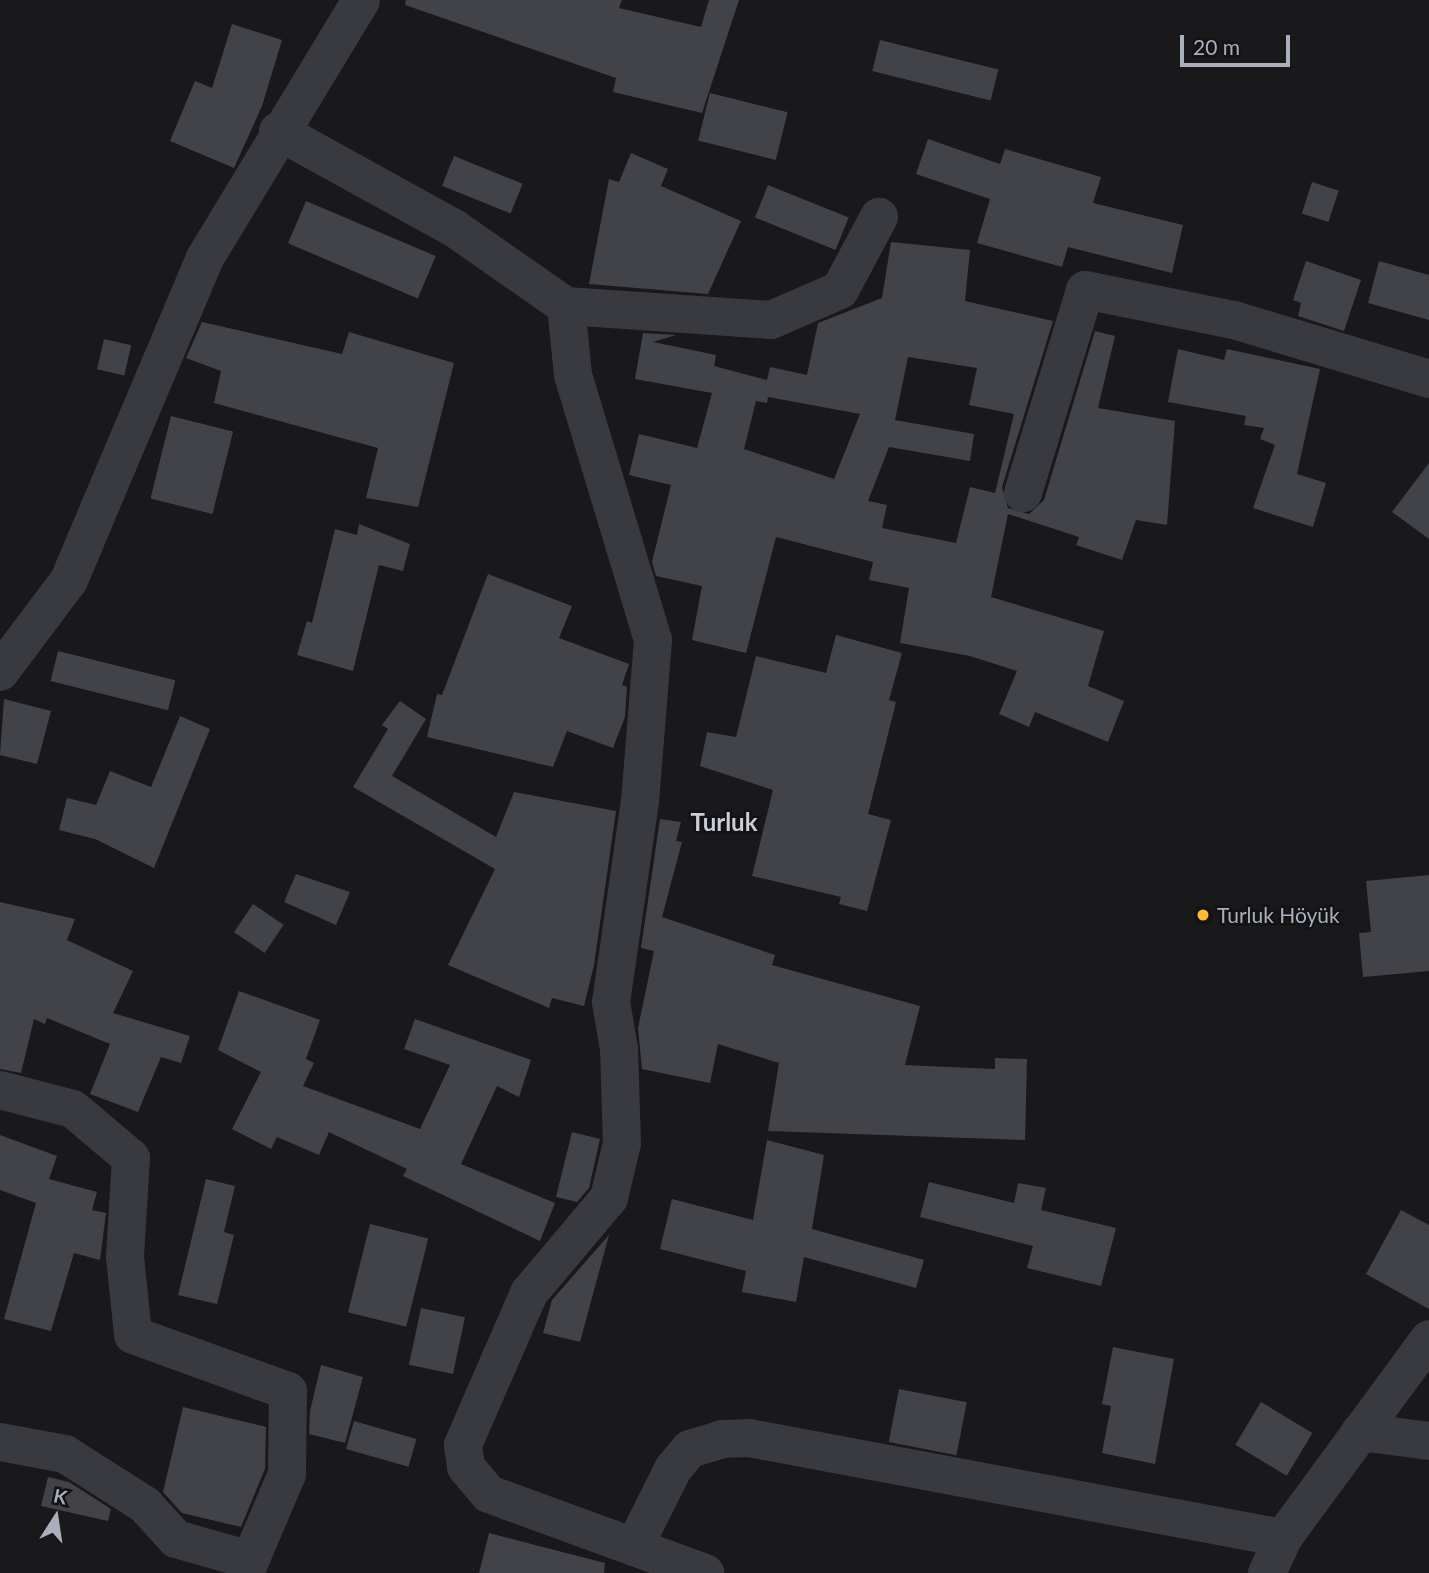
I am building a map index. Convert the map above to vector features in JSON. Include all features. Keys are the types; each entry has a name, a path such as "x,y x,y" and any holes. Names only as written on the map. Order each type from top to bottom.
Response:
{"street":[{"path":"0,672 69,580 205,258 278,131 361,0"},
{"path":"278,131 454,228 566,306 772,320 840,290 879,217"},
{"path":"1023,493 1086,290 1234,320 1429,379"},
{"path":"566,306 573,375 653,640 640,801 611,1002 619,1049 622,1143 609,1198 529,1293 463,1445 466,1467 489,1494 705,1573"},
{"path":"0,1090 73,1109 131,1158 125,1257 133,1335 288,1391 287,1474 248,1566 176,1539 145,1505 65,1454 0,1442"},
{"path":"1266,1573 1283,1538 1429,1339"},
{"path":"1360,1433 1429,1441"},
{"path":"634,1547 673,1469 690,1449 722,1439 749,1437 1283,1538"}],"building":[{"path":"406,0 622,0 619,8 701,27 709,0 739,0 702,113 613,92 616,78 405,5"},
{"path":"232,24 282,40 262,106 234,168 170,141 195,81 212,88"},
{"path":"880,40 998,70 991,101 872,71"},
{"path":"710,93 788,112 776,160 698,141"},
{"path":"928,139 1000,164 1005,149 1101,177 1093,203 1183,225 1172,273 1068,247 1062,267 977,243 990,199 916,174"},
{"path":"631,153 668,169 661,186 741,221 708,294 589,284 609,179 619,182"},
{"path":"454,156 523,184 511,213 442,186"},
{"path":"1312,182 1339,191 1328,222 1302,213"},
{"path":"768,185 849,218 836,250 755,217"},
{"path":"306,201 436,256 418,298 288,243"},
{"path":"891,242 970,250 965,301 1053,321 1002,487 1008,508 1029,514 1044,500 1095,331 1115,336 1098,408 1175,421 1167,525 1136,520 1122,560 1076,545 1079,537 1008,514 991,597 1104,631 1088,686 1124,701 1108,742 1035,712 1029,727 999,714 1017,671 970,656 900,643 909,588 869,580 873,562 776,537 746,653 692,640 702,586 656,576 652,562 671,485 629,475 639,434 697,448 712,393 635,379 643,333 676,335 653,342 716,355 714,366 767,380 770,367 807,375 818,323 882,298","holes":["908,357 977,368 969,405 1014,414 995,493 970,487 956,543 882,528 887,505 868,501 889,447 970,461 974,434 895,420","768,397 860,414 834,479 744,449 756,401 767,403"]},
{"path":"1306,261 1361,280 1344,331 1298,316 1301,303 1293,300"},
{"path":"1379,261 1429,275 1429,320 1368,303"},
{"path":"202,322 342,354 349,332 454,363 418,507 366,498 378,448 214,403 221,371 186,358"},
{"path":"104,339 131,345 124,376 97,369"},
{"path":"1178,349 1224,360 1227,349 1320,369 1297,474 1326,483 1313,527 1253,508 1275,445 1260,439 1264,428 1244,425 1246,416 1168,402"},
{"path":"171,416 233,431 213,514 150,498"},
{"path":"1429,463 1429,539 1392,512"},
{"path":"359,524 410,544 403,571 379,565 353,671 297,655 307,621 312,623 335,529 357,535"},
{"path":"488,574 572,606 559,638 629,664 622,685 627,687 625,717 613,748 567,731 553,767 427,737 437,694 442,695"},
{"path":"836,635 902,653 889,700 896,702 868,814 891,820 867,911 839,904 841,897 752,876 773,790 700,766 707,732 736,737 756,656 826,673"},
{"path":"58,651 175,680 168,710 51,681"},
{"path":"4,699 51,711 37,764 0,755"},
{"path":"400,701 426,719 392,776 496,837 514,792 616,811 594,965 584,1006 552,998 549,1008 448,965 495,869 353,787 388,729 382,725"},
{"path":"180,716 210,729 154,868 95,839 59,830 67,798 96,805 110,771 151,787"},
{"path":"660,819 681,822 676,841 682,842 662,917 775,955 772,965 920,1006 905,1065 995,1069 995,1058 1027,1059 1025,1140 768,1131 779,1063 718,1044 710,1083 642,1069 638,1028 654,951 641,948"},
{"path":"296,874 350,892 336,925 284,902"},
{"path":"1429,875 1429,971 1363,977 1359,933 1371,932 1366,881"},
{"path":"0,902 75,919 67,940 133,971 113,1013 190,1036 181,1063 161,1057 138,1112 90,1094 110,1044 47,1018 45,1024 34,1019 21,1073 0,1069"},
{"path":"253,904 284,925 265,953 234,932"},
{"path":"239,991 320,1020 306,1059 314,1063 303,1086 420,1129 450,1065 404,1049 415,1019 531,1060 519,1097 497,1086 461,1164 555,1203 540,1241 403,1176 407,1169 329,1132 319,1155 277,1137 271,1149 232,1129 261,1072 218,1050"},
{"path":"572,1132 600,1139 589,1188 577,1202 556,1197"},
{"path":"0,1135 57,1156 49,1179 97,1192 92,1210 106,1213 100,1260 74,1253 51,1331 4,1319 36,1203 0,1190"},
{"path":"767,1140 824,1155 812,1229 924,1260 916,1288 804,1257 796,1302 742,1292 746,1271 660,1249 672,1199 753,1220"},
{"path":"206,1179 235,1186 224,1232 234,1235 217,1304 178,1295"},
{"path":"929,1182 1014,1203 1018,1183 1046,1188 1041,1210 1116,1228 1101,1286 1027,1268 1033,1246 920,1217"},
{"path":"1401,1210 1429,1225 1429,1309 1366,1274"},
{"path":"370,1224 428,1239 406,1327 348,1312"},
{"path":"609,1235 580,1342 543,1333 552,1300"},
{"path":"421,1308 465,1317 453,1374 409,1365"},
{"path":"1113,1347 1174,1359 1155,1464 1102,1453 1111,1406 1102,1404"},
{"path":"321,1365 363,1377 345,1443 309,1434 310,1411"},
{"path":"899,1389 967,1402 956,1455 889,1442"},
{"path":"1261,1402 1312,1433 1287,1476 1235,1445"},
{"path":"183,1407 266,1427 265,1469 241,1527 182,1513 163,1492"},
{"path":"354,1421 416,1439 408,1467 346,1449"},
{"path":"48,1477 69,1482 111,1509 108,1521 41,1506"},
{"path":"489,1533 605,1563 604,1573 479,1573"}],"place":[{"name":"Turluk Höyük","path":"1203,915"}],"district":[{"name":"Turluk","path":"724,822"}]}
